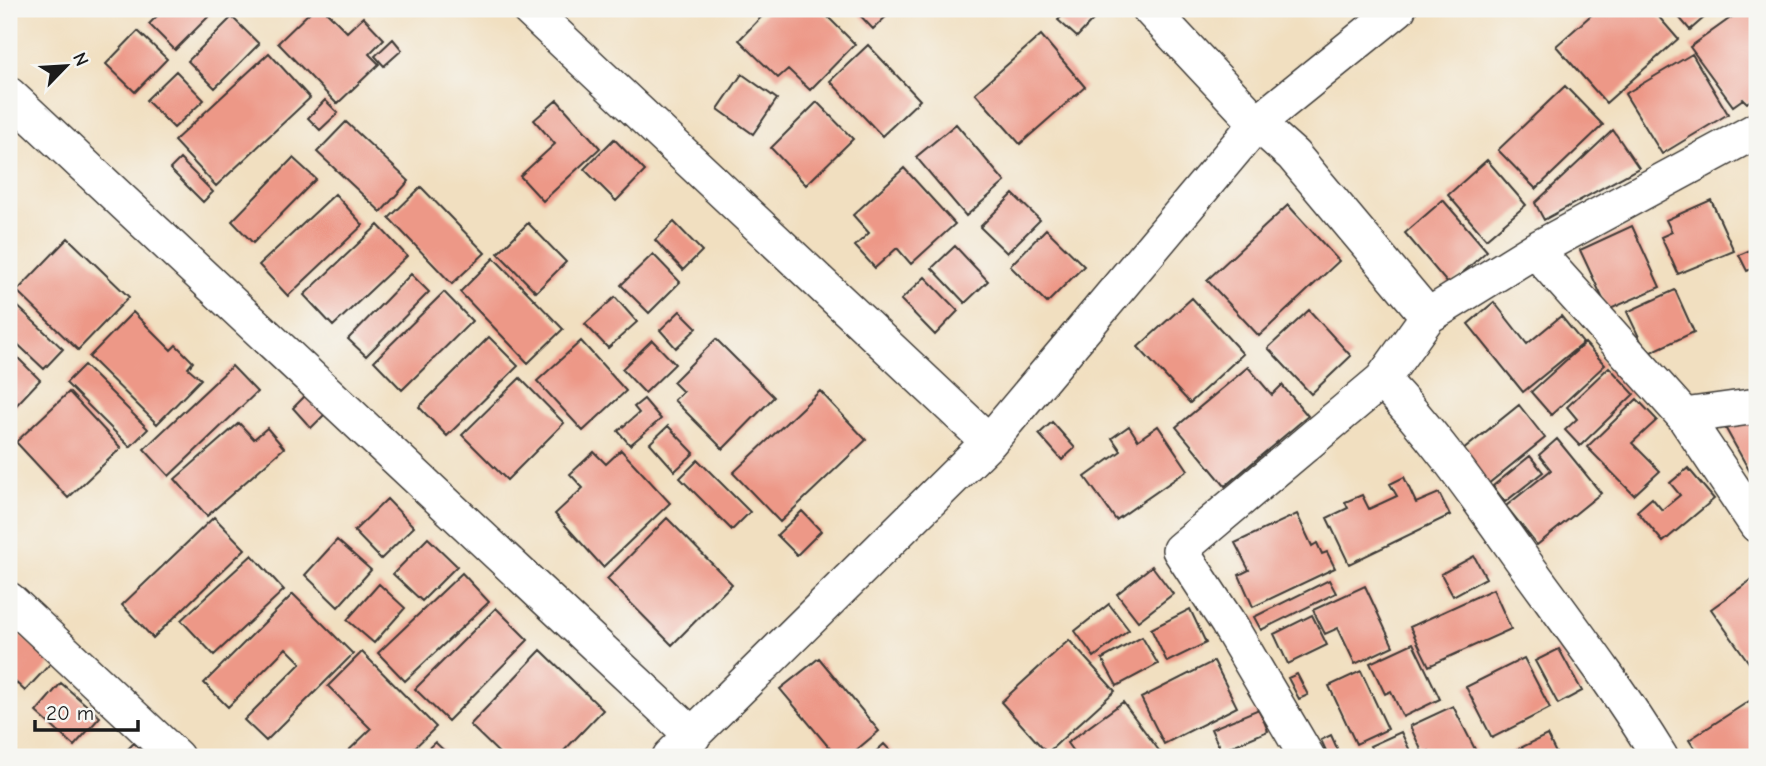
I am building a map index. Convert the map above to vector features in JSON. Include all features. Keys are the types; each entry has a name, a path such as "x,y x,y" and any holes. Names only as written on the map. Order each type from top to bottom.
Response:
{"street":[{"path":"529,9 989,442"},
{"path":"1150,9 1258,123 1293,155 1428,316"},
{"path":"9,96 681,746 989,442 1258,123 1398,9"},
{"path":"1307,757 1228,623 1180,550 1382,380 1428,316 1535,250 1757,130"},
{"path":"1535,250 1684,416 1757,525"},
{"path":"1382,380 1413,412 1472,490 1633,713 1660,757"},
{"path":"1684,416 1757,406"},
{"path":"9,600 176,757"}],"building":[{"path":"164,9 216,9 175,50 149,24"},
{"path":"313,9 324,9 347,32 363,17 384,39 369,54 379,64 337,104 278,43"},
{"path":"760,9 820,9 855,44 810,90 788,69 778,78 739,40 765,13"},
{"path":"854,9 894,9 873,29"},
{"path":"1069,9 1081,9 1093,20 1077,37 1058,20"},
{"path":"1598,9 1652,9 1678,39 1606,103 1556,46"},
{"path":"1672,9 1714,9 1690,30"},
{"path":"1743,9 1751,9 1757,18 1757,95 1747,103 1743,99 1733,106 1690,47"},
{"path":"232,17 259,44 215,88 188,61"},
{"path":"138,31 167,59 135,92 106,64"},
{"path":"1041,35 1085,87 1020,144 975,93"},
{"path":"393,39 402,50 384,66 375,56"},
{"path":"868,45 920,100 882,136 830,81"},
{"path":"269,53 310,98 216,186 174,141"},
{"path":"1692,54 1728,114 1662,154 1625,94"},
{"path":"176,71 204,100 174,128 146,100"},
{"path":"742,74 777,99 753,134 718,109"},
{"path":"1565,86 1603,125 1536,189 1498,150"},
{"path":"325,100 338,113 320,130 308,118"},
{"path":"557,100 600,148 543,201 520,176 555,144 534,120"},
{"path":"817,102 853,139 806,185 771,148"},
{"path":"346,122 409,181 381,212 317,152"},
{"path":"956,124 1005,182 966,216 916,157"},
{"path":"1613,130 1639,168 1544,220 1535,203"},
{"path":"614,139 645,171 616,201 584,169"},
{"path":"293,158 316,179 253,243 232,221"},
{"path":"180,159 213,192 203,202 170,169"},
{"path":"1487,160 1526,205 1486,239 1448,195"},
{"path":"904,168 955,224 911,264 897,248 875,268 855,246 869,233 853,215"},
{"path":"421,187 485,253 452,284 389,218"},
{"path":"335,194 363,225 288,296 259,265"},
{"path":"1013,194 1040,220 1007,253 980,227"},
{"path":"1443,200 1487,251 1449,285 1405,233"},
{"path":"1711,200 1734,251 1678,274 1661,237 1672,232 1666,220"},
{"path":"1288,205 1339,261 1259,336 1207,280"},
{"path":"674,222 702,251 683,270 655,240"},
{"path":"528,223 566,262 536,292 498,253"},
{"path":"378,225 407,256 333,326 304,295"},
{"path":"1632,226 1660,287 1608,310 1580,250"},
{"path":"1046,229 1084,266 1047,303 1010,266"},
{"path":"68,238 129,297 78,350 17,291"},
{"path":"955,246 988,281 965,303 932,268"},
{"path":"1757,247 1757,267 1747,271 1739,255"},
{"path":"653,254 680,282 649,313 621,285"},
{"path":"494,258 563,329 528,363 460,292"},
{"path":"411,274 429,292 366,356 348,339"},
{"path":"925,277 958,311 935,335 901,300"},
{"path":"1675,290 1694,332 1647,354 1627,312"},
{"path":"444,292 472,321 402,390 374,361"},
{"path":"615,297 637,322 608,348 585,324"},
{"path":"1192,298 1243,354 1190,403 1138,347"},
{"path":"13,302 63,349 44,369 9,336 9,307"},
{"path":"1494,302 1527,344 1561,316 1583,343 1523,392 1468,324"},
{"path":"1309,310 1351,356 1311,394 1268,348"},
{"path":"680,311 697,328 676,348 660,330"},
{"path":"133,312 171,350 176,345 193,362 188,368 201,379 157,424 89,357"},
{"path":"489,337 518,366 447,436 419,407"},
{"path":"716,339 774,397 723,449 674,400 683,392 673,382"},
{"path":"652,340 675,364 645,393 622,369"},
{"path":"581,341 626,391 583,431 537,381"},
{"path":"1585,343 1605,365 1551,415 1531,392"},
{"path":"9,349 40,380 9,413"},
{"path":"84,365 148,429 130,447 66,383"},
{"path":"232,366 257,392 169,476 144,449"},
{"path":"1248,367 1272,395 1282,385 1308,416 1225,486 1176,427"},
{"path":"1609,367 1634,394 1580,446 1565,430 1577,419 1567,407"},
{"path":"520,378 564,423 507,480 462,435"},
{"path":"820,391 866,440 780,522 733,473"},
{"path":"69,392 121,448 68,498 16,442"},
{"path":"306,395 325,414 311,428 293,408"},
{"path":"644,399 661,419 630,445 618,431 639,413 634,407"},
{"path":"1637,399 1657,420 1632,443 1660,471 1634,495 1587,447"},
{"path":"1519,405 1545,438 1488,484 1462,451"},
{"path":"1750,415 1757,429 1757,468 1750,472 1726,429"},
{"path":"1052,422 1075,448 1062,460 1039,434"},
{"path":"239,423 254,439 267,428 284,448 207,516 175,479"},
{"path":"668,426 694,453 675,471 650,443"},
{"path":"1129,426 1138,440 1158,426 1188,470 1116,520 1085,477 1121,451 1112,438"},
{"path":"1557,439 1601,493 1537,545 1506,506 1551,470 1539,455"},
{"path":"621,450 670,503 603,567 555,514 583,488 570,474 594,452 606,464"},
{"path":"1530,456 1543,472 1505,502 1493,486"},
{"path":"698,460 750,512 732,530 680,478"},
{"path":"1688,468 1714,499 1663,542 1637,511 1652,498 1662,510 1680,495 1670,483"},
{"path":"1404,477 1416,503 1439,493 1450,515 1349,564 1327,518 1348,508 1345,502 1362,495 1369,509 1397,496 1390,484"},
{"path":"387,499 414,527 381,559 354,531"},
{"path":"802,511 821,531 797,555 777,535"},
{"path":"1297,514 1312,546 1317,543 1322,554 1327,552 1335,568 1253,607 1239,575 1249,570 1235,543"},
{"path":"214,517 245,549 153,638 122,605"},
{"path":"667,518 732,584 672,645 607,579"},
{"path":"428,538 457,566 422,601 393,574"},
{"path":"337,540 371,570 338,607 305,575"},
{"path":"252,555 284,590 214,655 181,620"},
{"path":"1474,556 1486,578 1453,596 1441,574"},
{"path":"1152,566 1173,594 1138,621 1117,594"},
{"path":"462,573 489,602 405,681 378,653"},
{"path":"1757,576 1757,664 1752,667 1711,609"},
{"path":"1329,580 1336,593 1261,630 1254,617"},
{"path":"379,584 405,608 374,643 347,620"},
{"path":"1365,586 1393,646 1355,664 1338,628 1325,634 1313,610"},
{"path":"1493,589 1511,629 1429,666 1410,627"},
{"path":"293,594 353,654 266,741 244,720 301,663 286,648 228,707 204,683"},
{"path":"1109,604 1129,630 1094,657 1075,631"},
{"path":"496,608 528,640 448,721 415,689"},
{"path":"1190,609 1206,643 1167,662 1151,629"},
{"path":"1312,615 1327,645 1288,664 1274,634"},
{"path":"9,624 51,663 25,691 9,676"},
{"path":"1142,637 1158,664 1117,686 1102,659"},
{"path":"1069,640 1115,691 1047,753 1001,702"},
{"path":"1413,643 1440,699 1403,717 1391,691 1385,694 1370,663"},
{"path":"1559,649 1582,691 1558,704 1535,661"},
{"path":"541,650 603,710 558,757 503,757 470,725"},
{"path":"362,652 436,727 405,757 342,757 371,729 328,686"},
{"path":"819,658 879,731 848,757 837,757 780,689"},
{"path":"1524,658 1550,708 1492,738 1466,687"},
{"path":"1214,661 1237,707 1164,744 1141,698"},
{"path":"1361,671 1388,729 1356,744 1329,686"},
{"path":"1297,674 1308,695 1299,699 1288,678"},
{"path":"61,683 100,717 74,746 36,712"},
{"path":"1757,696 1757,757 1700,757 1689,740"},
{"path":"1123,702 1163,756 1077,757 1067,743"},
{"path":"1453,706 1479,757 1432,757 1429,751 1423,754 1410,726"},
{"path":"1259,709 1268,731 1221,751 1211,729"},
{"path":"1401,732 1413,757 1376,757 1370,746"},
{"path":"1331,735 1341,757 1329,757 1321,740"},
{"path":"1547,735 1558,757 1502,757"},
{"path":"435,742 451,757 419,757"},
{"path":"134,743 148,757 120,757"},
{"path":"884,744 896,757 870,757"}]}
